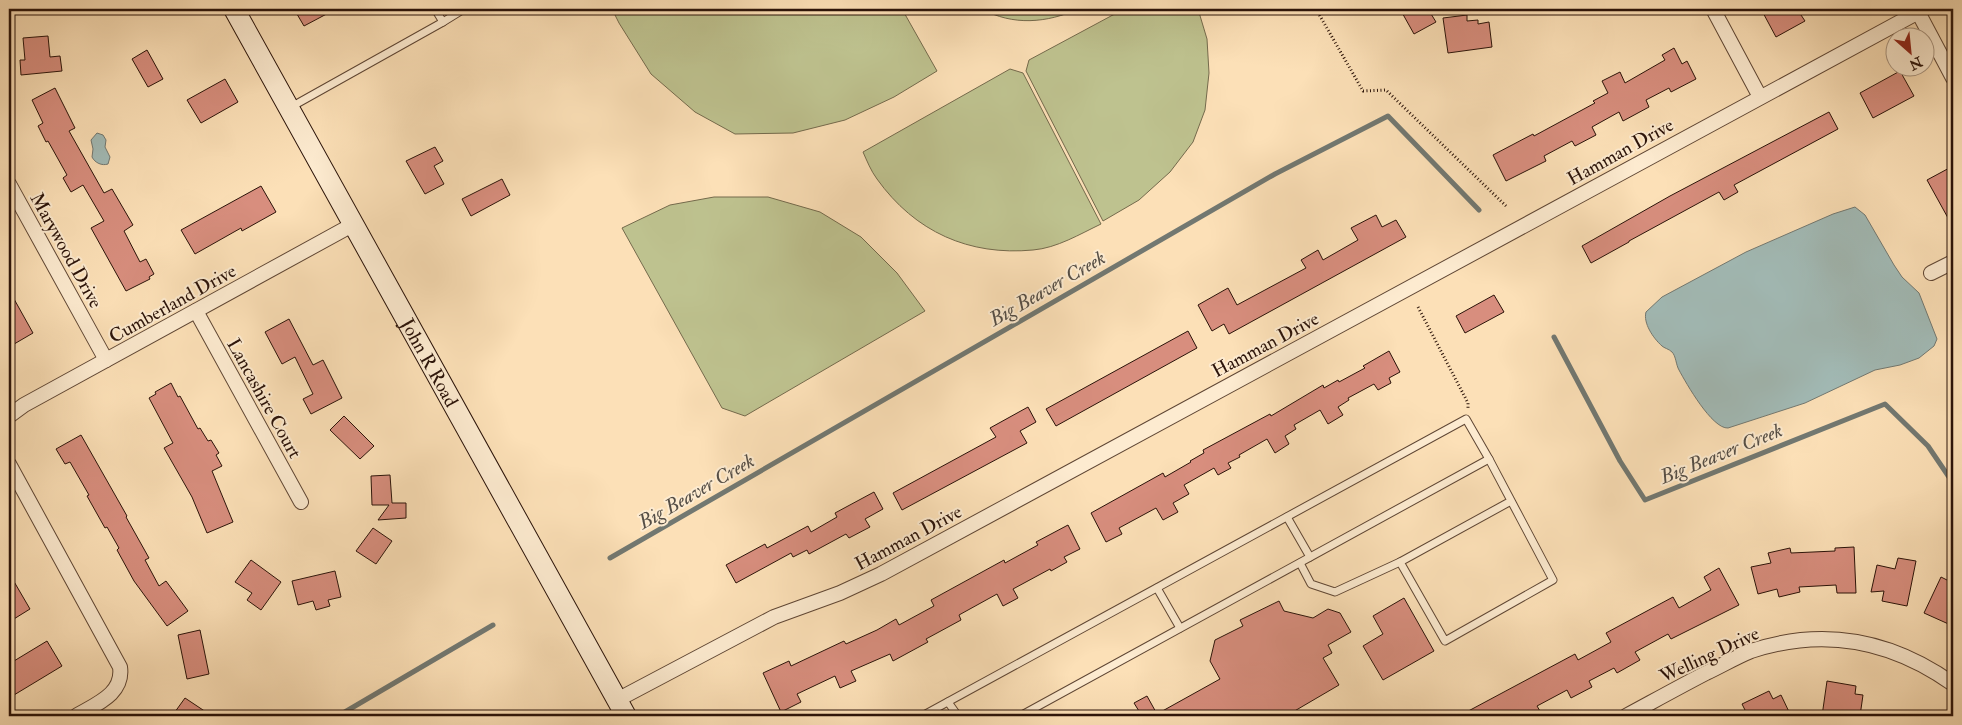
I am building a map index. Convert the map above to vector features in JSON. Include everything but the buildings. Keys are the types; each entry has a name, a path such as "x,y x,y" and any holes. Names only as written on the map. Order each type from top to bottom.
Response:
{"main road":[{"name":"John R Road","path":"234,9 622,708"}],"street":[{"path":"1713,9 1760,97"},
{"path":"1921,10 1953,78"},
{"name":"Hamman Drive","path":"622,708 774,617 840,593 881,574 1921,10"},
{"name":"Marywood Drive","path":"9,184 106,360"},
{"name":"Cumberland Drive","path":"9,416 24,405 354,224"},
{"path":"1931,273 1953,262"},
{"name":"Lancashire Court","path":"196,311 301,502"},
{"path":"9,464 120,667 121,676 114,691 76,716"},
{"name":"Welling Drive","path":"1626,716 1749,652 1803,639 1827,638 1889,650 1930,668 1953,684"}],"lane":[{"path":"435,9 443,22"},
{"path":"290,108 464,9"},
{"path":"922,716 1466,419 1553,580 1445,641 1400,562"},
{"path":"1020,716 1489,459"},
{"path":"1300,563 1311,584 1336,592 1400,562 1511,501"},
{"path":"1288,517 1310,557"},
{"path":"1158,588 1180,628"},
{"path":"948,702 958,716"}],"path":[{"path":"1316,9 1363,91 1386,90 1506,206"},
{"path":"1418,308 1468,403 1466,419"}],"green space":[{"path":"612,9 902,9 937,71 894,97 845,120 793,133 735,134 695,112 651,74"},
{"path":"982,9 1078,9 1042,20 1030,21 1006,18"},
{"path":"1124,9 1198,9 1207,39 1209,73 1205,110 1193,142 1170,172 1139,200 1103,221 1026,71 1029,60"},
{"path":"1010,69 1023,73 1101,224 1068,240 1042,249 1009,251 987,249 945,237 908,213 892,198 875,176 863,152"},
{"path":"714,197 768,197 820,212 861,237 897,273 925,311 745,416 722,408 622,228 670,205"}],"water":[{"path":"97,133 103,135 106,140 105,147 110,157 108,164 99,164 92,157 91,140"},
{"path":"1855,207 1865,215 1902,277 1919,293 1937,339 1934,346 1919,358 1900,365 1875,370 1805,403 1728,428 1722,426 1707,414 1693,394 1679,370 1671,351 1662,346 1652,335 1647,325 1646,312 1662,297 1746,252 1833,214"}],"waterway":[{"name":"Big Beaver Creek","path":"610,558 1275,174 1388,116 1479,210"},
{"name":"Big Beaver Creek","path":"1554,337 1620,461 1645,500 1885,404 1928,446 1953,483"},
{"name":"Big Beaver Creek","path":"338,716 493,625"}]}
